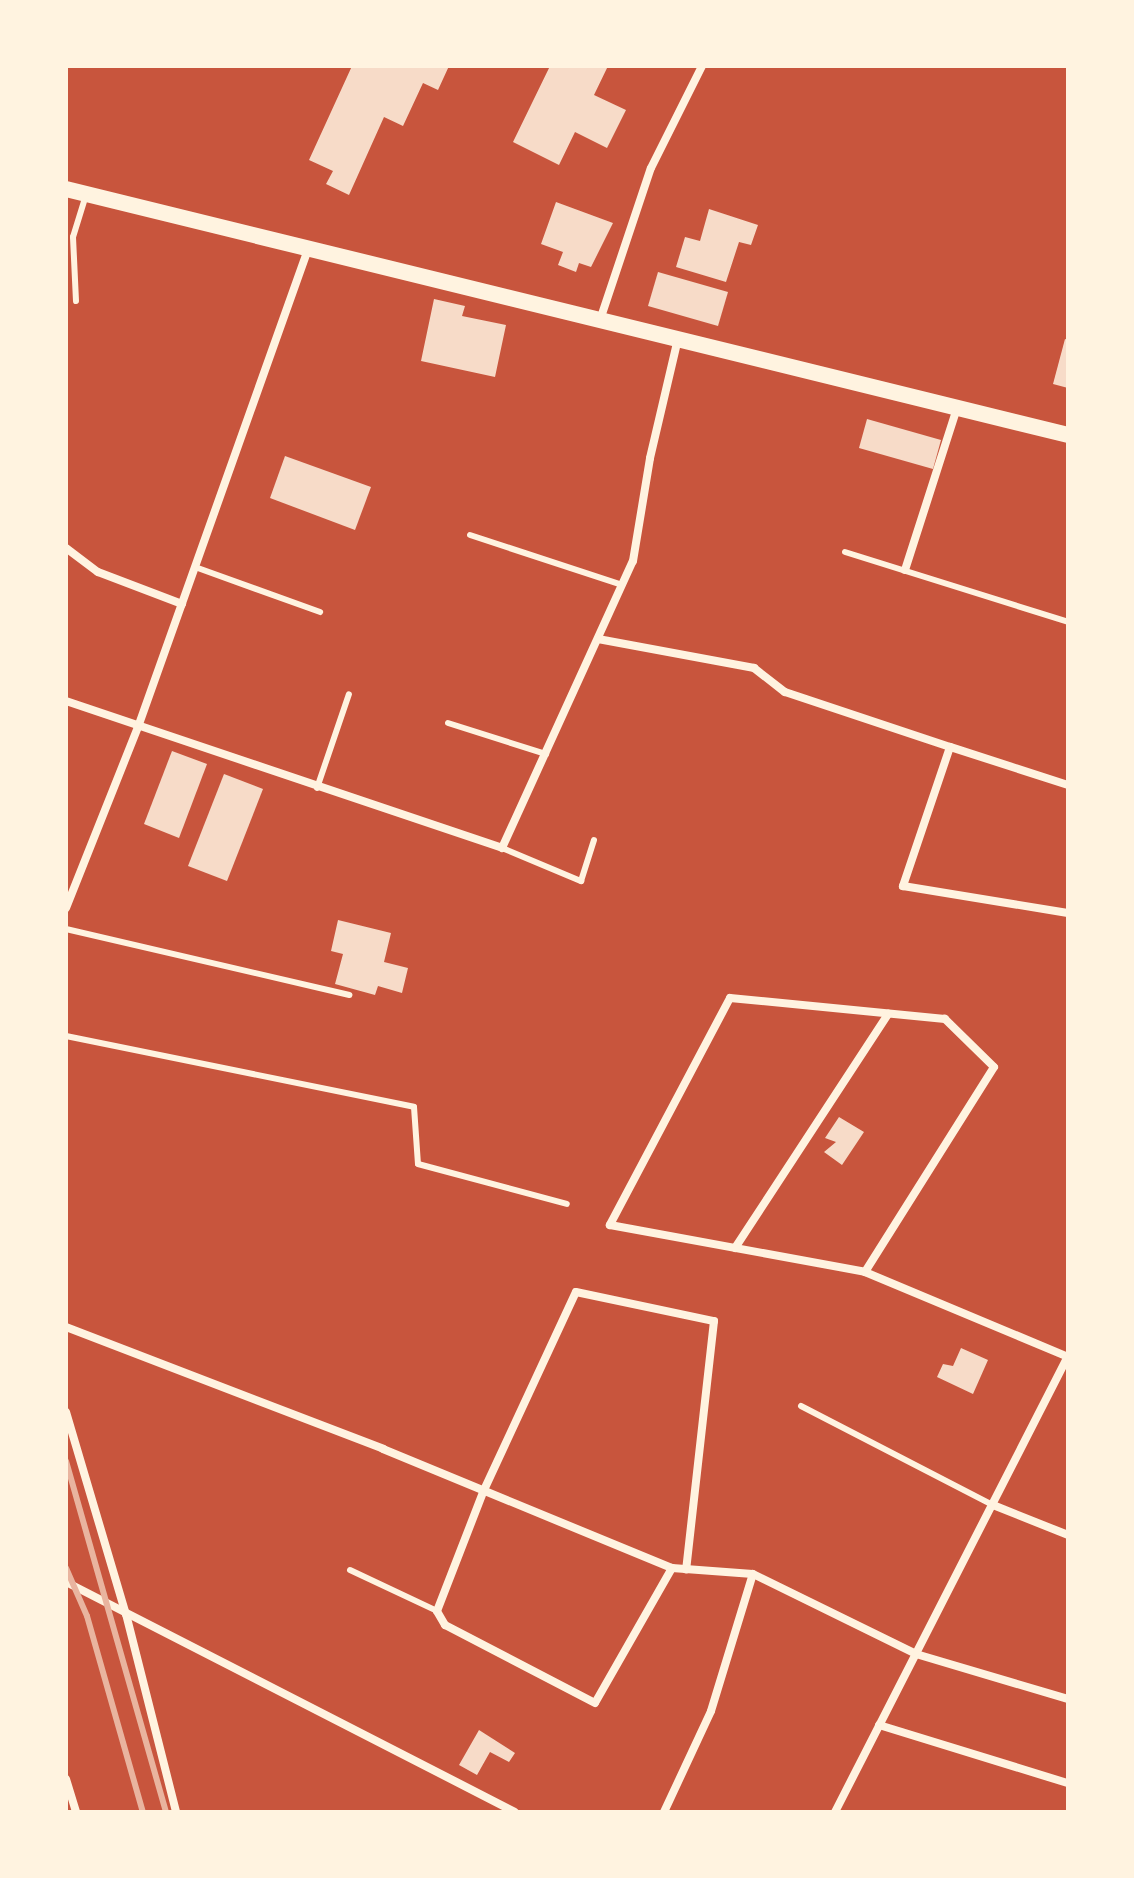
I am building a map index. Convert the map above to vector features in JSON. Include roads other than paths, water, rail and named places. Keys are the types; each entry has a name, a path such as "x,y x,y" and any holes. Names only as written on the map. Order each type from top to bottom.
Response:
{"main road":[{"path":"66,189 307,252 1068,435"}],"street":[{"path":"600,320 651,168 702,66"},
{"path":"66,908 138,727 307,252"},
{"path":"66,701 502,848 633,561 679,339"},
{"path":"905,570 957,408"},
{"path":"66,548 98,572 182,604"},
{"path":"598,639 754,668 785,692 1068,785"},
{"path":"950,747 903,886 1068,913"},
{"path":"835,1812 1068,1356 865,1272 610,1225 730,998 945,1019 994,1067 865,1272"},
{"path":"735,1248 888,1014"},
{"path":"672,1568 595,1703 445,1625 437,1611 484,1490 576,1292 714,1321 686,1569"},
{"path":"66,1327 484,1490 672,1568 753,1574 916,1654 1068,1699"},
{"path":"66,1412 126,1614 176,1812"},
{"path":"993,1505 1068,1535"},
{"path":"664,1812 711,1711 753,1574"},
{"path":"66,1582 515,1812"},
{"path":"879,1725 1068,1783"},
{"path":"66,1779 76,1812"}],"lane":[{"path":"76,301 73,237 86,195"},
{"path":"470,535 622,585"},
{"path":"845,552 1068,622"},
{"path":"195,567 320,612"},
{"path":"317,788 349,694"},
{"path":"448,723 546,754"},
{"path":"502,848 581,881 594,840"},
{"path":"66,929 349,995"},
{"path":"66,1036 414,1107 418,1164 567,1204"},
{"path":"801,1406 993,1505"},
{"path":"350,1570 437,1611"}],"railway":[{"path":"66,1461 166,1812"},
{"path":"66,1568 87,1616 143,1812"}]}
